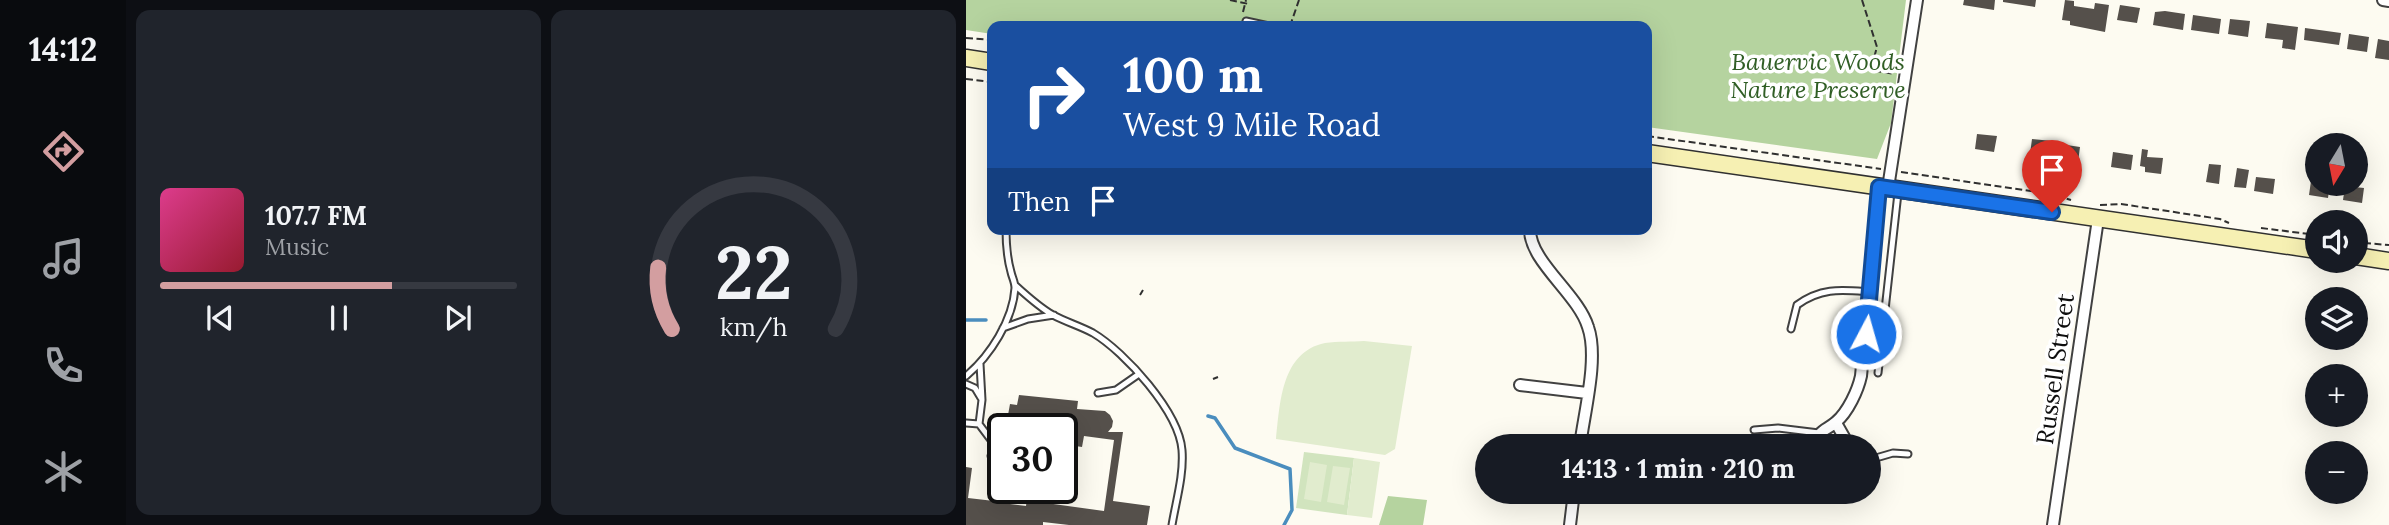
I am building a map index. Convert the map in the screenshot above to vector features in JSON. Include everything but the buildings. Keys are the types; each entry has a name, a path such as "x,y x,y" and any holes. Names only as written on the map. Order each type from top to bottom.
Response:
{"main road":[{"path":"966,58 987,61"},
{"path":"1652,154 1889,188 2097,212 2305,248"},
{"path":"2368,258 2389,261"}],"street":[{"path":"1819,433 1828,425 1836,423 1858,386 1870,292 1889,188 1917,0"},
{"path":"2383,0 2389,1"},
{"name":"Russell Street","path":"2053,525 2097,212"},
{"path":"1531,235 1532,244 1580,309 1588,327 1592,346 1582,434"},
{"path":"1520,385 1587,393"},
{"path":"1836,423 1842,434"},
{"path":"1570,525 1573,504"}],"lane":[{"path":"1878,373 1889,188"},
{"path":"966,376 980,364 1003,328 1010,310 1015,285 1006,248 1006,235"},
{"path":"1015,285 1054,316 1107,342 1139,374 1174,424 1181,439 1183,460 1172,525"},
{"path":"1791,329 1797,305 1819,292 1831,289 1870,292"},
{"path":"1003,328 1028,319 1054,316"},
{"path":"980,364 982,400 979,424 987,435"},
{"path":"1098,393 1116,390 1139,374"},
{"path":"966,384 975,388 982,400"},
{"path":"966,423 979,424"},
{"path":"1754,430 1778,428 1819,433"},
{"path":"1881,456 1893,453 1908,454"}],"path":[{"path":"1230,0 1245,1 1249,4"},
{"path":"1292,21 1299,0"},
{"path":"1862,0 1877,47 1872,65 1876,71 1906,76"},
{"path":"1245,1 1241,20 1247,21"},
{"path":"966,38 987,40"},
{"path":"966,79 987,81"},
{"path":"1652,136 1880,169"},
{"path":"1902,173 2051,194 2078,202"},
{"path":"2097,212 2121,204 2220,219 2235,227"},
{"path":"2255,228 2305,234"},
{"path":"2368,244 2389,245"},
{"path":"1140,295 1143,290"},
{"path":"1213,379 1217,377"}],"green space":[{"name":"Bauervic Woods Nature Preserve","path":"966,0 1906,0 1891,123 1877,159 1652,128 1652,21 987,21 987,33 966,30"},
{"path":"1364,341 1412,346 1395,449 1385,455 1276,439 1286,381 1299,357 1310,348 1325,343"},
{"path":"1304,452 1354,458 1347,515 1296,508"},
{"path":"1354,458 1380,462 1372,518 1347,515"},
{"path":"1310,462 1327,465 1321,502 1304,499"},
{"path":"1333,466 1350,468 1344,505 1327,502"},
{"path":"1388,496 1427,500 1423,525 1379,525"}],"waterway":[{"path":"966,320 986,320"},
{"path":"1208,416 1215,418 1235,448 1290,469 1292,510 1284,525"}],"route":[{"path":"1866,334 1879,187 2052,212"}]}
